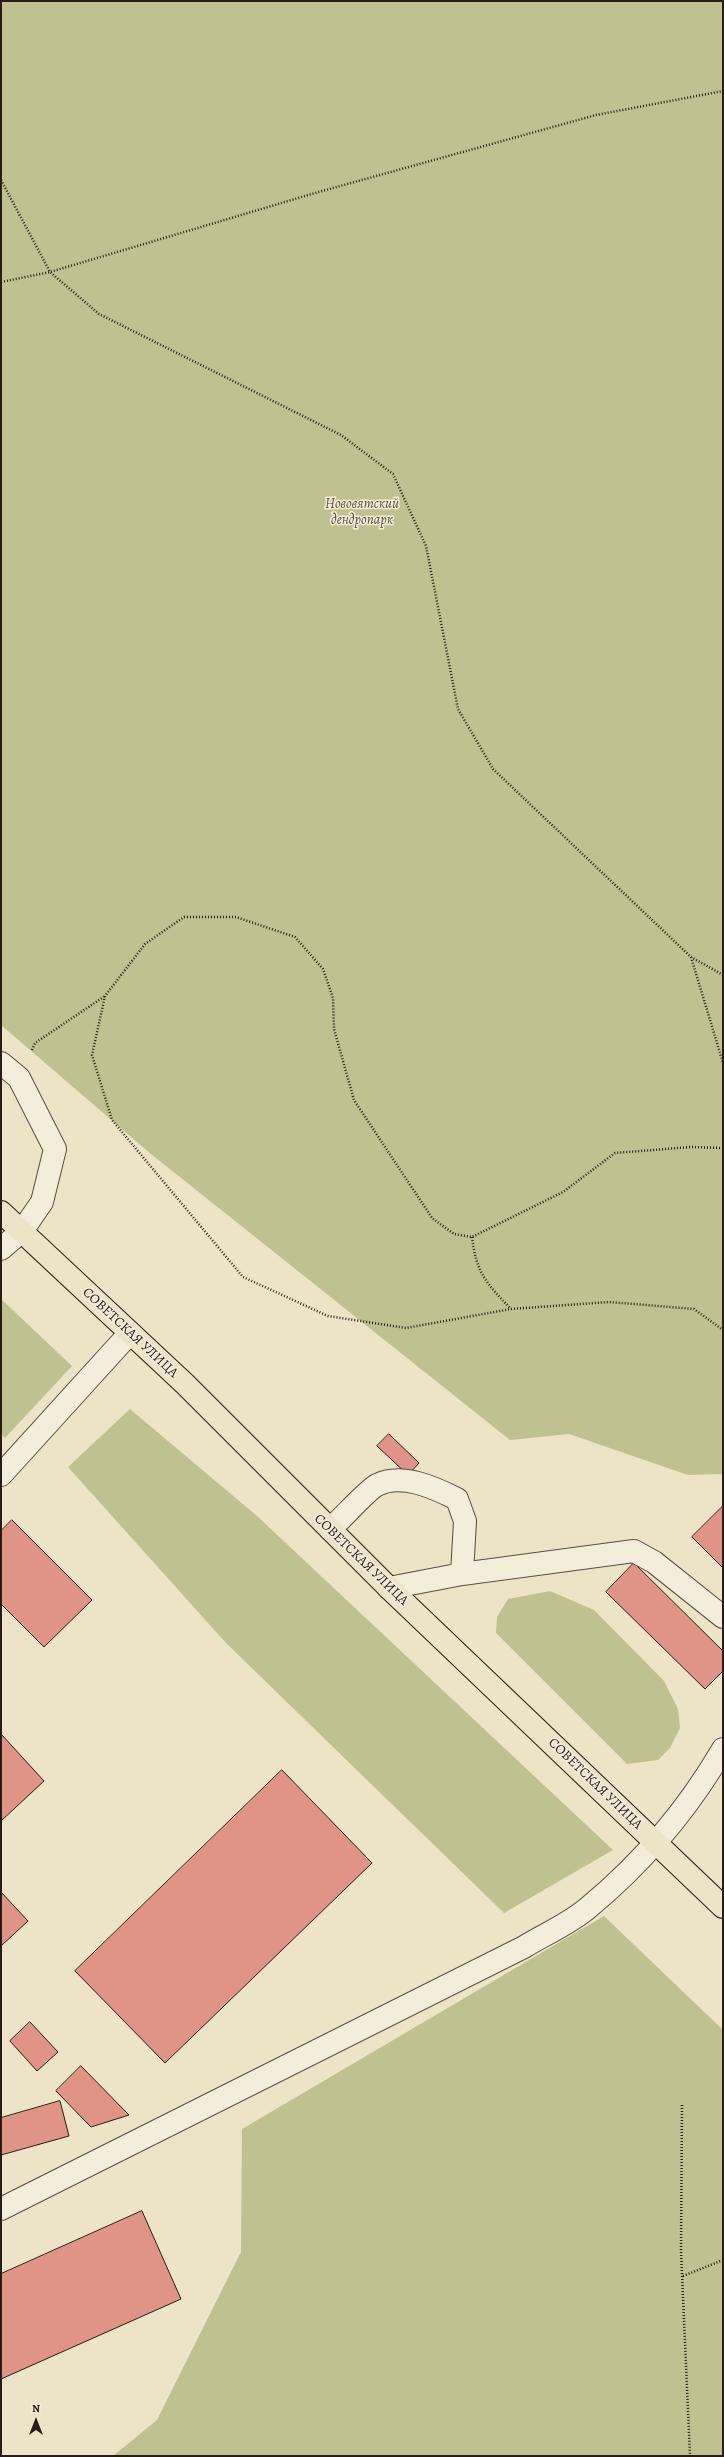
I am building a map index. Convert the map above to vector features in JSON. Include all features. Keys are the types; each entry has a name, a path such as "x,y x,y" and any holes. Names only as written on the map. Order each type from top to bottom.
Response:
{"main road":[{"name":"СОВЕТСКАЯ УЛИЦА","path":"1,1212 130,1333 389,1588 657,1843 721,1901"}],"lane":[{"path":"1,1063 19,1078 55,1149 42,1202 22,1231 1,1249"},
{"path":"1,1475 130,1333"},
{"path":"330,1529 377,1484 399,1480 428,1484 457,1499 465,1521 462,1574"},
{"path":"389,1588 462,1574 634,1551 654,1562 723,1617"},
{"path":"1,2209 524,1947 588,1908 657,1843 702,1784 723,1749"}],"path":[{"path":"1,282 50,272 315,193 596,115 723,91"},
{"path":"1,180 50,272 99,314 341,435 393,474 426,546 458,709 493,769 690,957 723,975"},
{"path":"19,1078 35,1043 105,996 145,944 184,917 236,917 295,937 324,969 333,998 334,1029 354,1100 432,1218 454,1234 472,1237 563,1192 615,1153 723,1148"},
{"path":"690,957 723,1062"},
{"path":"105,996 92,1055 112,1120 243,1277 328,1316 406,1328 510,1309 609,1302 694,1309 723,1330"},
{"path":"472,1237 475,1260 488,1285 510,1309"},
{"path":"682,2105 683,2276 690,2456"},
{"path":"683,2276 723,2260"}],"green space":[{"name":"Нововятский дендропарк","path":"1,1 723,1 723,1474 688,1475 569,1434 510,1440 151,1154 1,1025"},
{"path":"1,1299 72,1366 5,1438 1,1434"},
{"path":"130,1409 257,1516 613,1850 504,1913 226,1643 68,1467"},
{"path":"550,1591 594,1610 664,1681 678,1709 680,1728 670,1748 658,1760 627,1764 496,1633 497,1617 508,1599"},
{"path":"604,1916 723,2030 723,2456 113,2456 157,2420 241,2252 242,2129"}],"building":[{"path":"389,1434 419,1463 408,1475 377,1446"},
{"path":"723,1506 723,1568 692,1537"},
{"path":"12,1520 92,1600 44,1647 1,1604 1,1531"},
{"path":"634,1563 723,1651 723,1671 705,1689 606,1592"},
{"path":"1,1734 44,1781 1,1821"},
{"path":"282,1770 372,1863 165,2063 75,1971"},
{"path":"1,1892 28,1921 1,1946"},
{"path":"30,2022 58,2052 37,2071 10,2041"},
{"path":"81,2066 129,2115 91,2127 56,2091"},
{"path":"60,2101 69,2136 1,2155 1,2118"},
{"path":"142,2211 181,2299 1,2379 1,2274"}]}
